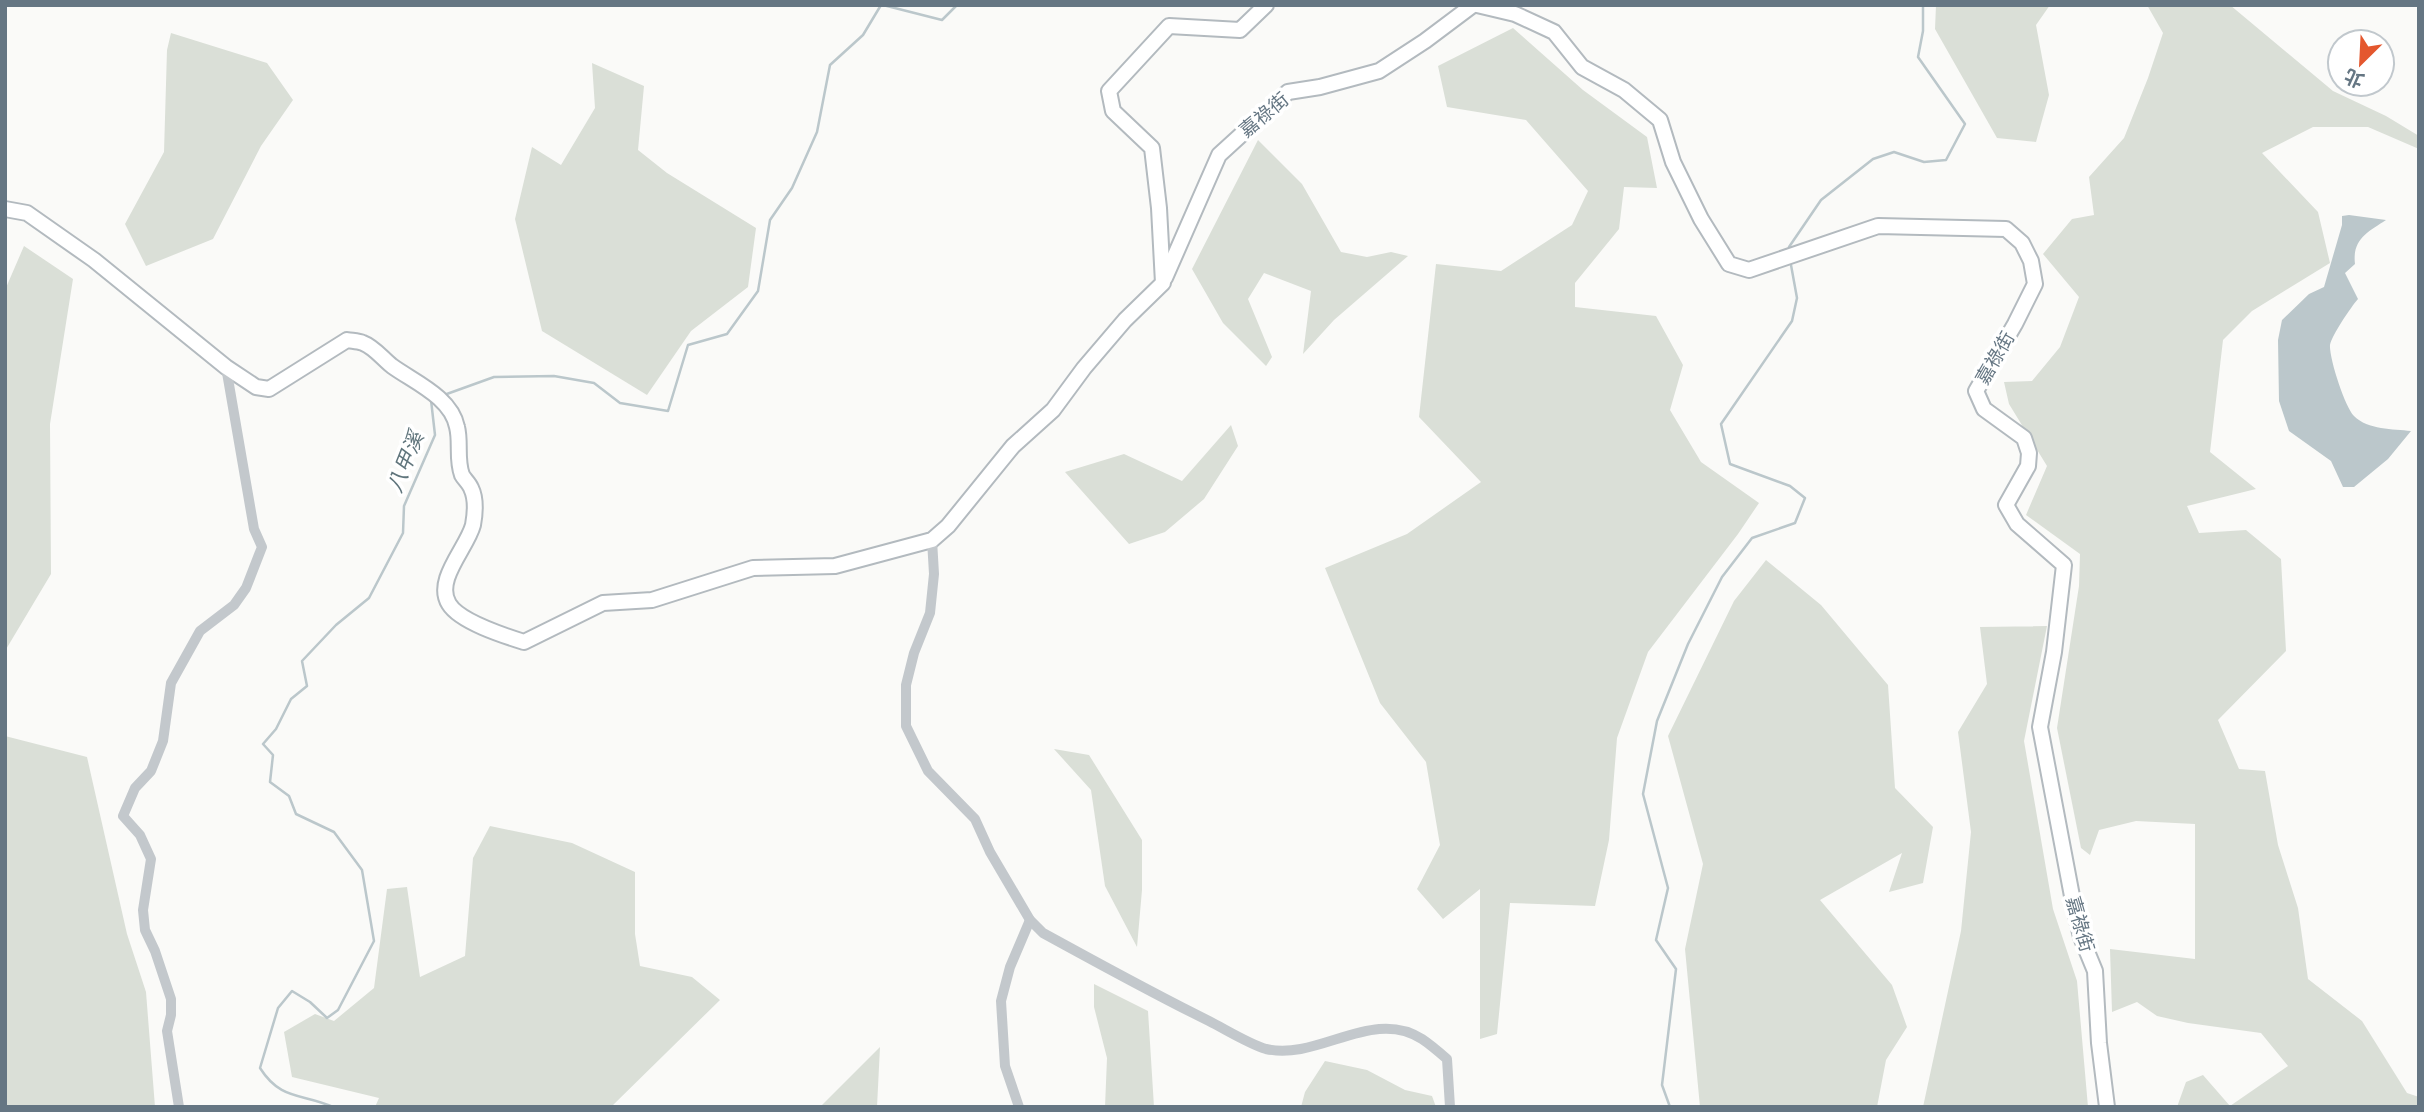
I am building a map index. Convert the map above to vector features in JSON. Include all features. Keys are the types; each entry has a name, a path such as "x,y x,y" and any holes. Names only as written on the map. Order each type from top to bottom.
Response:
{"street":[{"path":"5,209 27,213 94,260 226,367 256,387 269,389 347,340 365,343 437,397 457,425 462,475 471,488 475,506 472,527 444,589 449,604 467,618 496,634 524,642 603,603 652,600 753,568 835,566 932,540 948,526 1013,446 1053,410 1125,320 1163,283 1159,208 1152,148 1113,111 1109,91 1169,26 1240,30 1266,5"},
{"name":"嘉祿街","path":"1163,283 1219,155 1288,92 1320,87 1379,71 1475,5 1515,14 1554,32 1582,67 1624,90 1660,120 1673,162 1700,219 1730,264 1749,270 1878,226 2006,229 2022,243 2031,261 2035,284 1976,391 1984,409 2024,438 2029,453 2028,466 2006,505 2017,524 2064,565 2054,652 2040,727 2075,912 2081,937 2095,971 2099,1043 2107,1107"},
{"path":"179,1107 167,1031 172,1015 170,999 155,951 145,930 143,910 151,859 140,835 123,816 135,788 151,771 163,741 171,683 200,631 234,605 240,597 262,547 254,529 226,367"},
{"path":"932,540 930,613 914,653 906,685 905,726 928,771 975,819 990,852 1030,920 1043,933 1147,991 1266,1049 1298,1051 1364,1031 1385,1028 1404,1031 1421,1038 1447,1059 1450,1107"},
{"path":"1019,1107 1005,1066 1001,1001 1010,967 1030,920"}],"shaded area":[{"path":"1936,5 2050,5 2036,25 2049,95 2036,142 1997,138 1935,29"},
{"path":"2147,5 2230,5 2326,85 2326,98 2348,98 2419,136 2419,149 2368,127 2313,127 2262,153 2318,212 2330,263 2252,311 2223,340 2210,452 2256,489 2187,506 2199,533 2246,530 2281,559 2286,651 2218,720 2239,769 2265,771 2278,845 2298,908 2308,979 2362,1021 2407,1093 2419,1097 2419,1107 2177,1107 2186,1082 2203,1075 2230,1106 2288,1066 2261,1033 2157,1016 2137,1002 2112,1012 2110,949 2195,959 2195,824 2136,821 2099,830 2090,855 2081,848 2057,728 2079,586 2080,554 2026,515 2047,466 2009,404 2004,382 2032,381 2060,347 2079,297 2043,254 2072,219 2094,215 2089,177 2124,138 2163,33"},
{"path":"1513,28 1583,90 1647,137 1657,188 1624,187 1619,229 1575,283 1575,307 1656,316 1683,365 1670,410 1701,462 1759,503 1648,652 1617,738 1609,840 1595,906 1510,903 1497,1034 1480,1039 1480,889 1443,919 1417,889 1440,845 1426,762 1380,703 1325,568 1407,534 1481,482 1419,417 1436,264 1501,271 1572,225 1588,191 1526,120 1447,107 1438,66"},
{"path":"171,33 267,63 293,100 261,146 213,239 146,266 125,224 164,152 167,50"},
{"path":"592,63 644,86 638,150 667,173 756,228 748,287 691,331 647,395 542,331 515,219 532,147 561,165 595,108"},
{"path":"1258,140 1302,184 1341,252 1367,257 1391,252 1408,256 1334,320 1303,354 1311,291 1264,273 1248,299 1272,357 1266,366 1223,323 1192,269"},
{"path":"2342,216 2386,220 2359,242 2355,264 2345,273 2358,299 2331,340 2330,351 2335,371 2350,411 2360,421 2381,428 2411,431 2388,459 2354,487 2343,487 2331,461 2289,431 2279,401 2278,340 2282,320 2309,294 2324,287 2342,225"},
{"path":"24,246 73,279 50,424 51,574 5,651 5,290"},
{"path":"1231,425 1238,446 1204,499 1165,532 1129,544 1065,472 1124,454 1182,481"},
{"path":"1766,560 1821,605 1888,685 1895,788 1933,827 1923,883 1889,892 1902,853 1820,900 1892,985 1907,1027 1886,1060 1877,1107 1700,1107 1685,949 1703,864 1668,736 1734,601"},
{"path":"2047,626 2024,741 2053,909 2077,981 2088,1107 1923,1107 1961,931 1971,832 1958,732 1987,684 1980,627"},
{"path":"5,736 87,757 127,934 146,992 155,1107 5,1107"},
{"path":"1054,749 1089,755 1142,840 1142,890 1137,947 1105,886 1091,790"},
{"path":"490,826 572,843 635,872 635,934 640,966 692,977 720,1000 611,1107 375,1107 379,1098 292,1077 284,1032 315,1014 334,1021 374,988 387,889 407,887 420,977 465,956 473,858"},
{"path":"1094,984 1148,1011 1154,1107 1105,1107 1107,1058 1094,1007"},
{"path":"880,1047 877,1107 820,1107"},
{"path":"1325,1061 1367,1070 1405,1090 1432,1096 1436,1107 1301,1107 1305,1092"}],"waterway":[{"name":"八甲溪","path":"444,395 494,377 554,376 594,383 620,403 668,411 688,345 727,334 758,291 770,220 792,188 817,132 830,65 863,35 881,5"},
{"name":"八甲溪","path":"883,5 942,20 957,5"},
{"path":"1789,247 1821,200 1873,159 1894,152 1924,162 1946,160 1965,124 1918,57 1923,31 1923,5"},
{"path":"1670,1107 1662,1085 1676,969 1656,940 1668,888 1643,794 1657,721 1688,644 1722,577 1752,538 1795,523 1805,498 1790,486 1730,464 1721,424 1792,321 1797,298 1791,265"},
{"name":"八甲溪","path":"333,1107 284,1091 268,1079 260,1068 278,1008 292,991 310,1002 327,1018 338,1010 374,941 362,870 334,832 296,814 289,796 270,782 273,755 263,744 276,729 291,699 307,686 302,661 336,625 369,598 403,533 404,506 435,435 431,400"}]}
